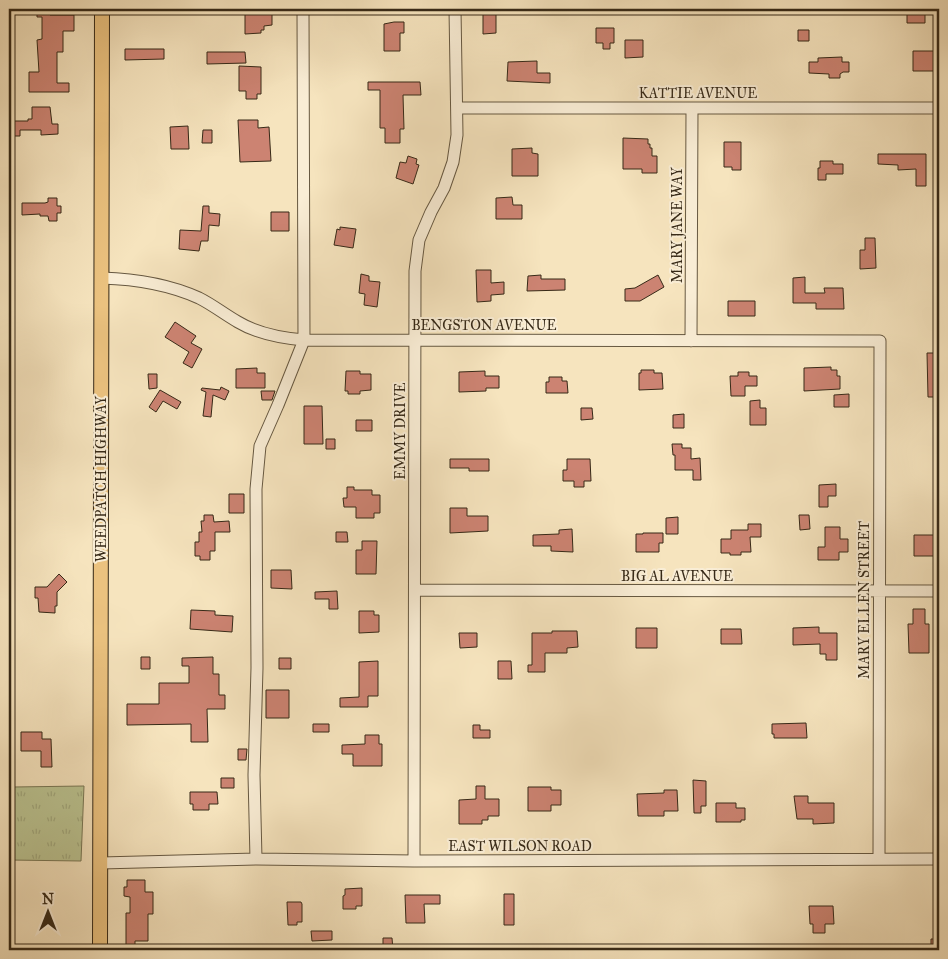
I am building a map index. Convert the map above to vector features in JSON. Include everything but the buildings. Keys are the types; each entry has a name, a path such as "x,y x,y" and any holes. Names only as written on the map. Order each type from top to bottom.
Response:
{"main road":[{"name":"WEEDPATCH HIGHWAY","path":"100,950 102,9"}],"street":[{"path":"256,859 254,775 257,668 256,489 260,446 304,340 303,9"},
{"name":"EMMY DRIVE","path":"414,862 415,271 419,240 444,188 453,162 457,135 454,9"},
{"name":"KATTIE AVENUE","path":"457,108 939,108"},
{"name":"MARY JANE WAY","path":"691,341 692,108"},
{"name":"BENGSTON AVENUE","path":"102,278 142,281 174,289 219,309 238,322 259,332 281,338 304,340 880,341"},
{"name":"MARY ELLEN STREET","path":"879,859 880,341"},
{"name":"BIG AL AVENUE","path":"415,590 939,591"},
{"name":"EAST WILSON ROAD","path":"100,863 256,859 414,862 939,859"}],"green space":[{"path":"9,774 13,774 13,787 84,786 81,861 9,860"}]}
